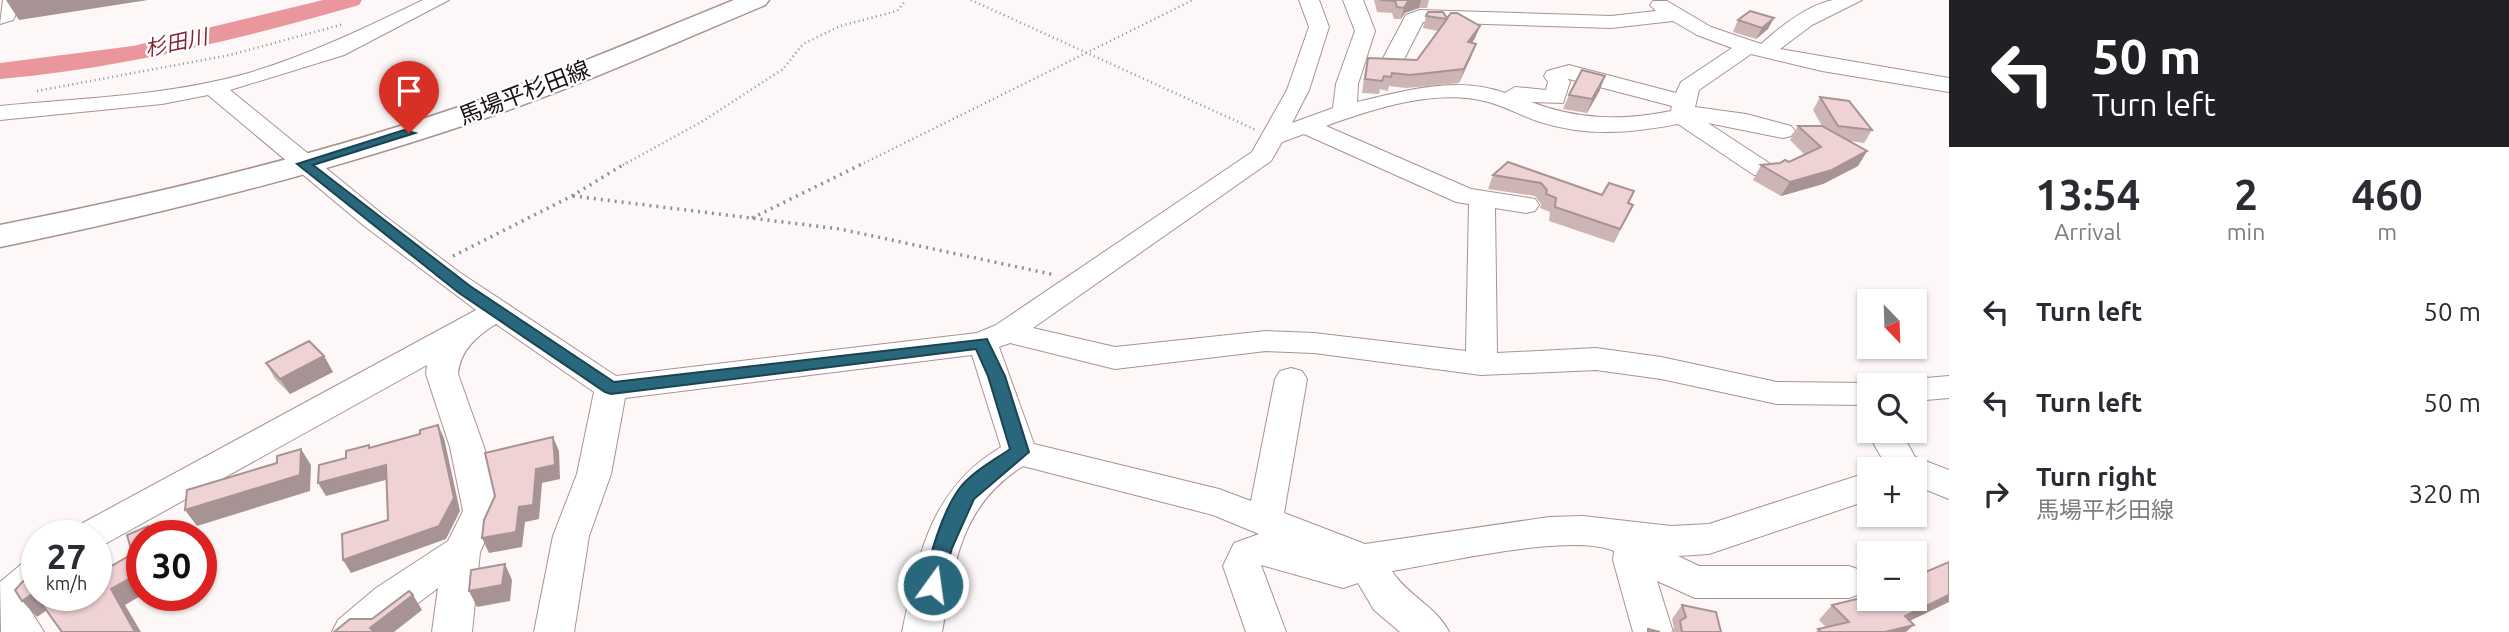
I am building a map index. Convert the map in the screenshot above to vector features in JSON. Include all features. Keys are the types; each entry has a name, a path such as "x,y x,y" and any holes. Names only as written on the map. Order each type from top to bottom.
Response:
{"main road":[{"name":"馬場平杉田線","path":"0,236 209,189 303,164 492,106 757,0"}],"street":[{"path":"0,18 6,16 13,0"},
{"path":"0,113 214,88 304,63 372,34 439,0"},
{"path":"994,337 1215,191 1262,156 1274,137 1303,75 1319,27 1309,0"},
{"path":"1344,112 1347,84 1365,31 1353,0"},
{"path":"1633,0 1674,14"},
{"path":"1652,0 1703,31 1756,49 1949,85"},
{"path":"1683,110 1689,87 1699,78 1756,49 1816,12 1852,0"},
{"path":"1393,60 1413,19 1420,16 1611,22 1674,14"},
{"path":"1319,27 1402,38"},
{"path":"1274,137 1344,112 1421,94 1555,97 1559,82 1555,76 1569,72 1683,110 1746,121 1783,131"},
{"path":"1303,75 1347,84"},
{"path":"214,88 303,164 432,265 495,312 611,388 994,337 1115,358 1266,341 1314,343 1481,364 1596,359 1661,368 1777,393 1857,398"},
{"path":"1487,94 1549,117 1592,126 1636,125 1683,110"},
{"path":"1683,110 1763,170"},
{"path":"1308,127 1465,196 1526,205"},
{"path":"1481,364 1482,200"},
{"path":"112,525 495,312"},
{"path":"452,632 461,551 481,511 467,447 442,374 443,365 464,329"},
{"path":"994,337 996,376 1020,452"},
{"path":"1264,518 1291,379"},
{"path":"1927,389 1949,387"},
{"path":"554,632 571,536 594,474 611,388"},
{"path":"1020,452 1047,461 1219,502 1364,559 1549,532 1583,531 1627,542 1709,540 1857,490"},
{"path":"922,632 942,548 966,495 986,474 1020,452"},
{"path":"1927,477 1949,485"},
{"path":"1627,542 1667,570 1695,582 1849,582"},
{"path":"1627,542 1653,632"},
{"path":"1266,632 1243,575 1242,566 1247,554 1267,549 1343,572 1356,568 1364,559"},
{"path":"352,632 390,600 461,551"},
{"path":"1364,559 1388,598 1429,632"},
{"path":"9,613 21,596"}],"path":[{"path":"432,265 500,235 703,121 783,69 803,44 840,26 897,11 906,0"},
{"path":"971,0 1274,137"},
{"path":"751,218 1193,0"},
{"path":"35,91 178,66 281,44 347,23"},
{"path":"572,196 840,229 1049,272 1073,284"}],"building":[{"path":"1380,0 1412,0 1408,1 1404,8 1397,7 1395,1"},
{"path":"1750,11 1774,18 1762,28 1738,20"},
{"path":"1428,12 1443,12 1447,18 1451,13 1457,13 1480,26 1468,42 1476,44 1464,69 1410,75 1392,73 1391,77 1384,76 1382,81 1365,79 1368,58 1417,60 1447,19 1426,16"},
{"path":"1582,70 1605,76 1592,99 1569,95"},
{"path":"1820,97 1849,101 1872,130 1838,126"},
{"path":"1798,126 1822,126 1867,151 1832,170 1790,182 1761,165 1785,160 1789,162 1821,147"},
{"path":"1508,162 1602,195 1609,183 1634,191 1628,203 1633,205 1620,229 1555,207 1556,198 1546,194 1547,190 1541,183 1493,175"},
{"path":"309,341 324,356 280,379 266,363"},
{"path":"438,425 454,498 439,526 343,560 342,534 388,520 386,465 318,483 319,465 346,458 346,451 369,445 369,448 420,434 420,430"},
{"path":"553,437 555,465 536,469 533,505 519,507 516,532 482,538 484,520 495,496 485,453"},
{"path":"301,449 300,475 185,510 187,490 277,463 277,456"},
{"path":"126,558 126,581 112,588 112,566"},
{"path":"1949,562 1949,595 1927,606 1927,571"},
{"path":"505,564 502,585 469,591 471,570"},
{"path":"21,583 21,599 15,590"},
{"path":"112,591 135,632 62,632 47,611 112,611"},
{"path":"409,591 413,595 370,628 375,632 334,632 350,619 372,619"},
{"path":"1857,599 1857,611 1915,611 1905,616 1914,625 1885,632 1821,632 1818,629 1849,622 1832,605"},
{"path":"1682,605 1716,612 1721,632 1682,632 1680,621 1686,617"}],"waterway":[{"name":"杉田川","path":"0,71 133,53 221,34 350,0"}],"route":[{"path":"409,133 303,164 464,290 611,388 982,343 996,376 1020,452 986,474 966,495 942,548 933,585"}]}
